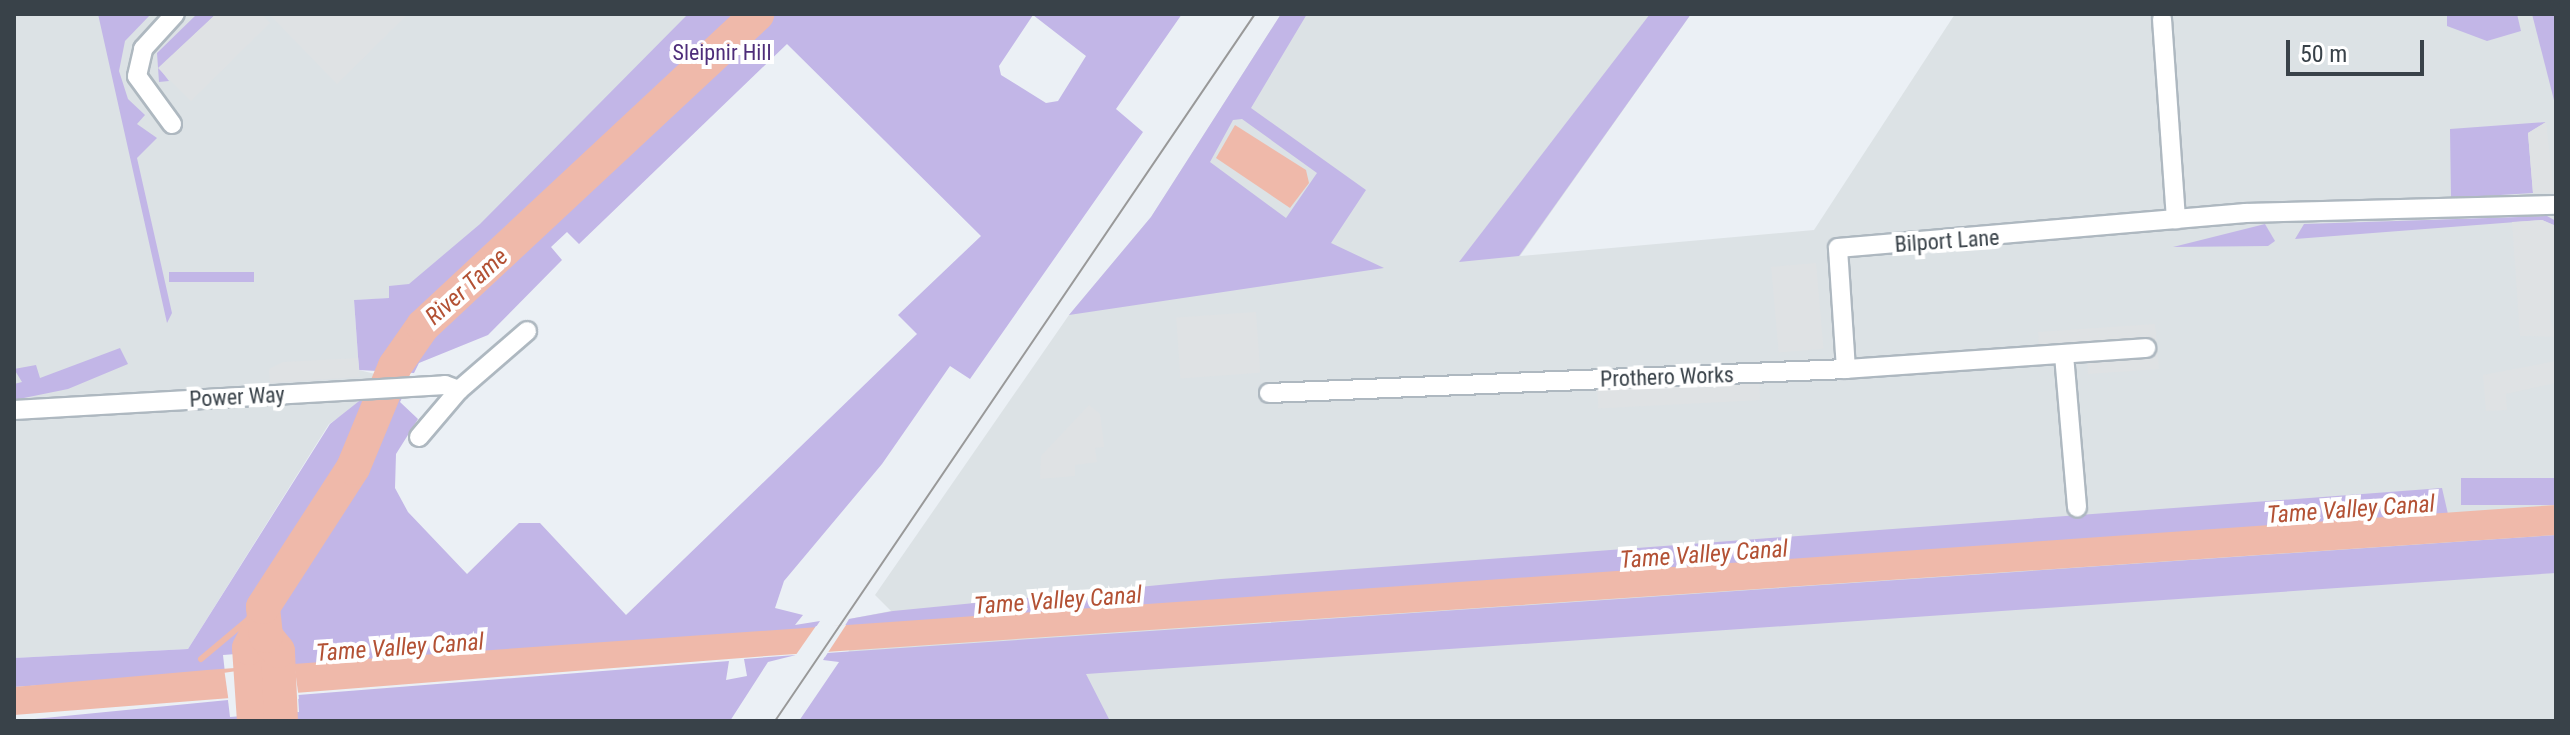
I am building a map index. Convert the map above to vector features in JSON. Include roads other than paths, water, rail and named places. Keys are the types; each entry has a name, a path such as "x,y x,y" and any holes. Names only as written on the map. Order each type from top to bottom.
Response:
{"street":[{"path":"172,124 137,76 143,49 175,14"},
{"path":"2162,19 2176,220"},
{"name":"Bilport Lane","path":"1846,369 1838,248 2176,220 2556,205"},
{"path":"419,437 459,390 527,331"},
{"name":"Prothero Works","path":"1269,393 1846,369 2146,348"},
{"path":"2064,355 2077,507"},
{"name":"Power Way","path":"14,410 367,389 459,390"}],"waterway":[{"name":"River Tame","path":"281,721 278,651 266,636 263,607 353,468 395,366 423,326 757,14"},
{"path":"201,659 263,607"},
{"name":"River Tame","path":"254,721 249,648 263,622"}],"tram line":[{"path":"775,721 1255,14"}],"park label":[{"name":"Sleipnir Hill","path":"722,53"}],"water label":[{"name":"Tame Valley Canal","path":"2351,510"},
{"name":"Tame Valley Canal","path":"1704,555"},
{"name":"Tame Valley Canal","path":"1058,601"},
{"name":"Tame Valley Canal","path":"400,648"}]}
